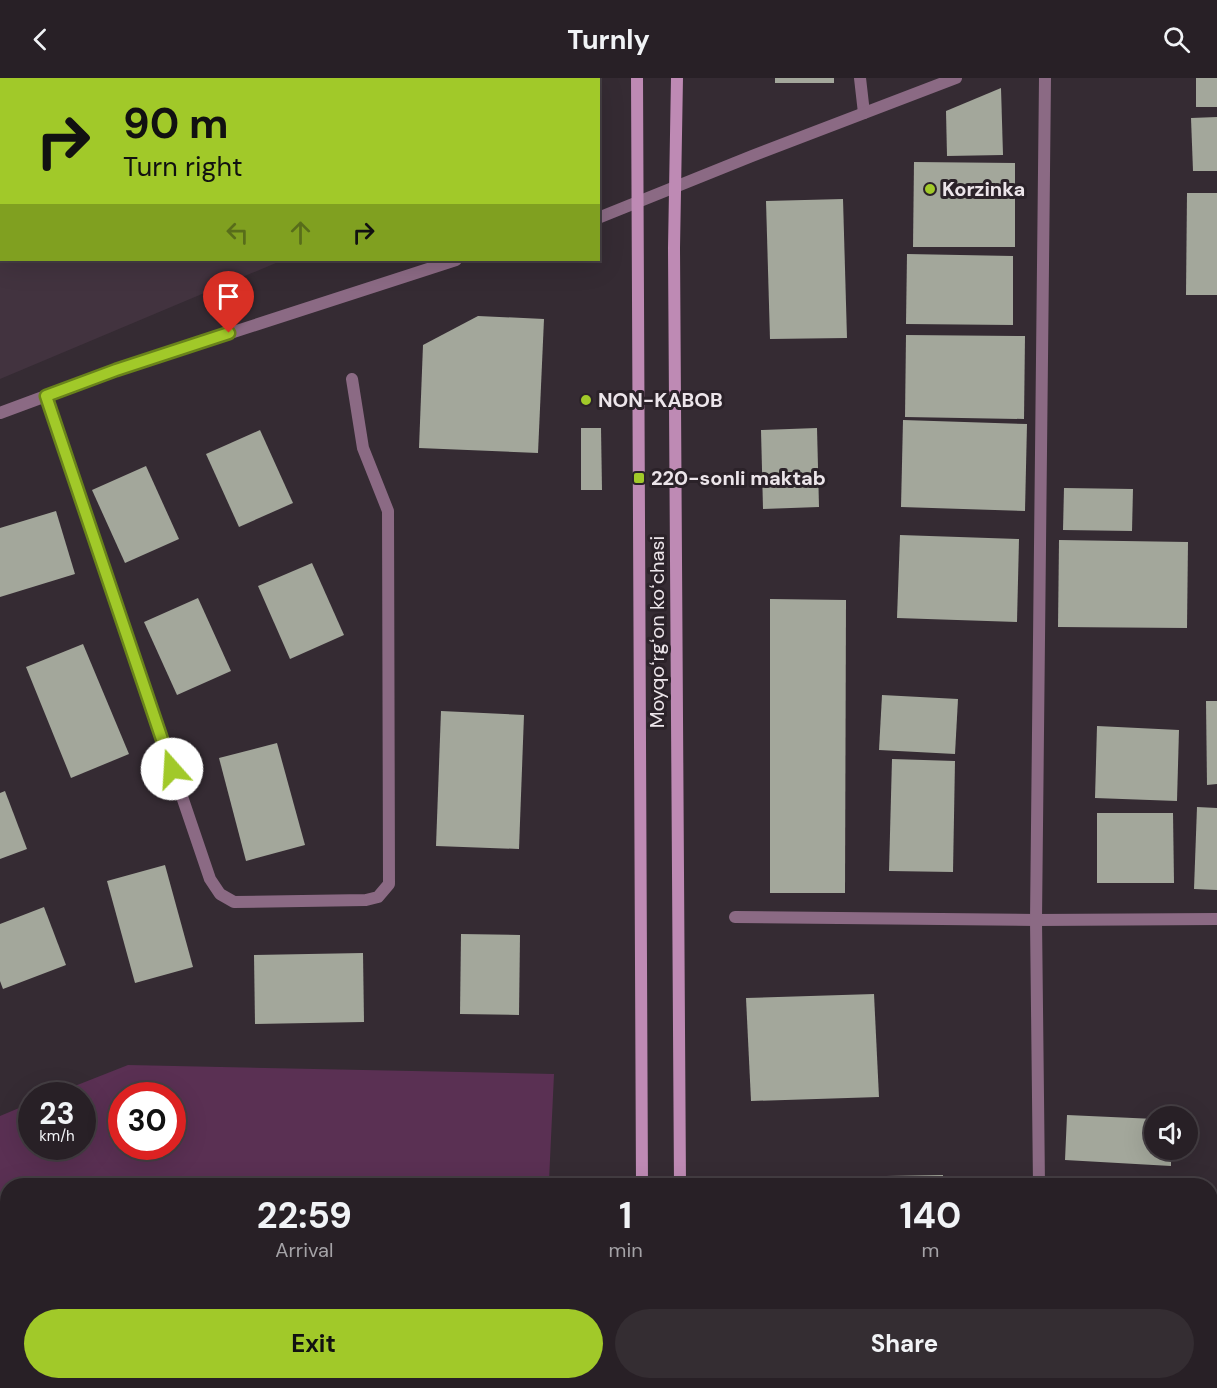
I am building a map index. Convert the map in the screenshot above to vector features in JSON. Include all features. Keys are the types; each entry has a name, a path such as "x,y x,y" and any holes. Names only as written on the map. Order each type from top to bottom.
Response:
{"main road":[{"name":"Moyqoʻrgʻon koʻchasi","path":"637,78 642,1178"},
{"name":"Moyqoʻrgʻon koʻchasi","path":"677,78 674,248 680,1178"}],"street":[{"path":"860,78 864,113"},
{"path":"600,217 956,78"},
{"path":"1038,1178 1036,920 1045,78"},
{"path":"0,413 116,370 453,261"},
{"path":"46,396 210,879 220,894 234,902 366,900 378,897 389,884 388,511 363,448 352,380"},
{"path":"735,917 1217,919"}],"shaded area":[{"path":"0,261 281,261 0,379"},
{"path":"128,1065 554,1074 549,1178 0,1178 0,1116 18,1108 18,1160 96,1160 96,1082 85,1082"}],"building":[{"path":"775,78 834,78 834,83 775,83"},
{"path":"1196,78 1217,78 1217,107 1196,107"},
{"path":"1001,88 1003,155 947,156 946,111"},
{"path":"1217,117 1217,171 1193,171 1191,118"},
{"path":"914,162 1015,163 1015,247 913,247"},
{"path":"1187,193 1217,193 1217,295 1186,295"},
{"path":"843,199 847,338 770,339 766,201"},
{"path":"907,254 1013,256 1013,325 906,324"},
{"path":"478,316 544,319 538,453 419,448 423,345"},
{"path":"906,335 1025,336 1024,419 905,417"},
{"path":"903,420 1027,424 1025,511 901,507"},
{"path":"581,428 601,428 602,490 581,490"},
{"path":"817,428 819,507 763,509 761,430"},
{"path":"260,430 293,503 239,527 206,454"},
{"path":"146,466 179,539 125,563 92,490"},
{"path":"1064,488 1133,489 1132,531 1063,530"},
{"path":"56,511 75,574 0,597 0,528"},
{"path":"900,535 1019,539 1017,622 897,618"},
{"path":"1059,540 1188,542 1187,628 1058,627"},
{"path":"312,563 344,635 290,659 258,586"},
{"path":"198,598 231,671 177,695 144,622"},
{"path":"770,599 846,600 845,893 770,893"},
{"path":"83,644 129,754 71,778 26,667"},
{"path":"882,695 958,699 955,754 879,750"},
{"path":"1206,701 1217,701 1217,784 1207,785"},
{"path":"441,711 524,715 519,849 436,846"},
{"path":"1097,726 1179,730 1177,801 1095,798"},
{"path":"277,743 305,845 246,861 219,758"},
{"path":"892,759 955,761 953,872 889,871"},
{"path":"5,791 27,849 0,859 0,793"},
{"path":"1197,807 1217,808 1217,890 1194,889"},
{"path":"1097,813 1173,813 1174,883 1097,883"},
{"path":"165,865 193,967 135,983 107,881"},
{"path":"44,907 66,965 3,989 0,981 0,924"},
{"path":"461,934 520,935 519,1015 460,1014"},
{"path":"363,953 364,1022 255,1024 254,955"},
{"path":"874,994 879,1097 751,1101 746,998"},
{"path":"1067,1115 1144,1118 1144,1160 1171,1160 1171,1166 1065,1160"},
{"path":"943,1175 943,1178 886,1178 886,1176"}],"place":[{"name":"Korzinka","path":"930,189"},
{"name":"NON-KABOB","path":"586,400"},
{"name":"220-sonli maktab","path":"639,478"}],"route":[{"path":"172,769 46,396 229,333"}]}
